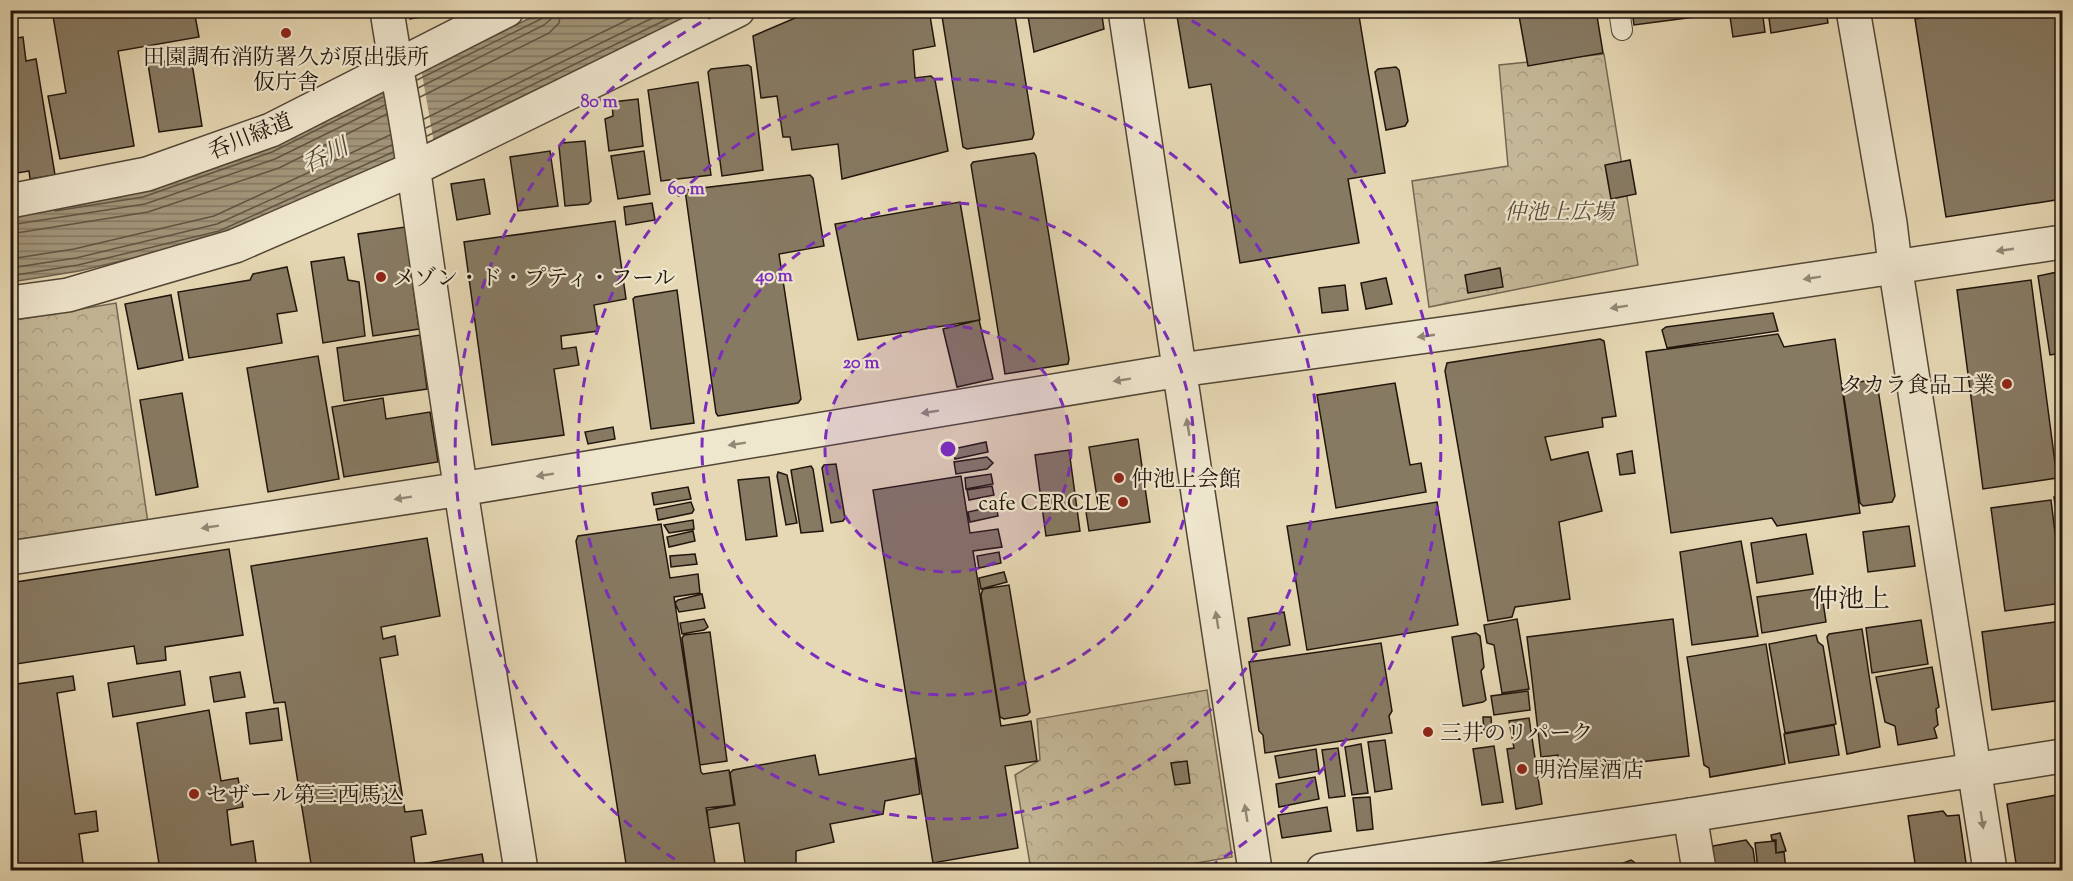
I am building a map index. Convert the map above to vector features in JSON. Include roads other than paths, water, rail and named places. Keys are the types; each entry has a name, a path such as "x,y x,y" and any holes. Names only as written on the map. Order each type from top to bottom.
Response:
{"street":[{"path":"387,10 521,870"},
{"name":"呑川緑道","path":"10,201 147,174 271,130 396,72 507,10"},
{"path":"10,303 68,295 235,246 738,10"},
{"path":"1125,10 1255,870"},
{"path":"1853,10 1890,223 1990,870"},
{"path":"10,558 461,489 1180,370 1471,330 1895,265 2062,242"},
{"path":"1323,870 2062,756"},
{"path":"1690,815 1699,870"}],"water":[{"name":"呑川","path":"544,11 700,11 399,156 221,237 79,271 11,282 11,211 270,147"}],"place":[{"name":"田園調布消防署久が原出張所 仮庁舎","path":"286,33"},
{"name":"メゾン・ド・プティ・フール","path":"381,277"},
{"name":"タカラ食品工業","path":"2007,384"},
{"name":"仲池上会館","path":"1119,478"},
{"name":"cafe CERCLE","path":"1123,502"},
{"name":"三井のリパーク","path":"1428,732"},
{"name":"明治屋酒店","path":"1522,769"},
{"name":"セザール第三西馬込","path":"194,794"}],"district":[{"name":"仲池上","path":"1851,598"}],"park label":[{"name":"仲池上広場","path":"1559,211"}]}
